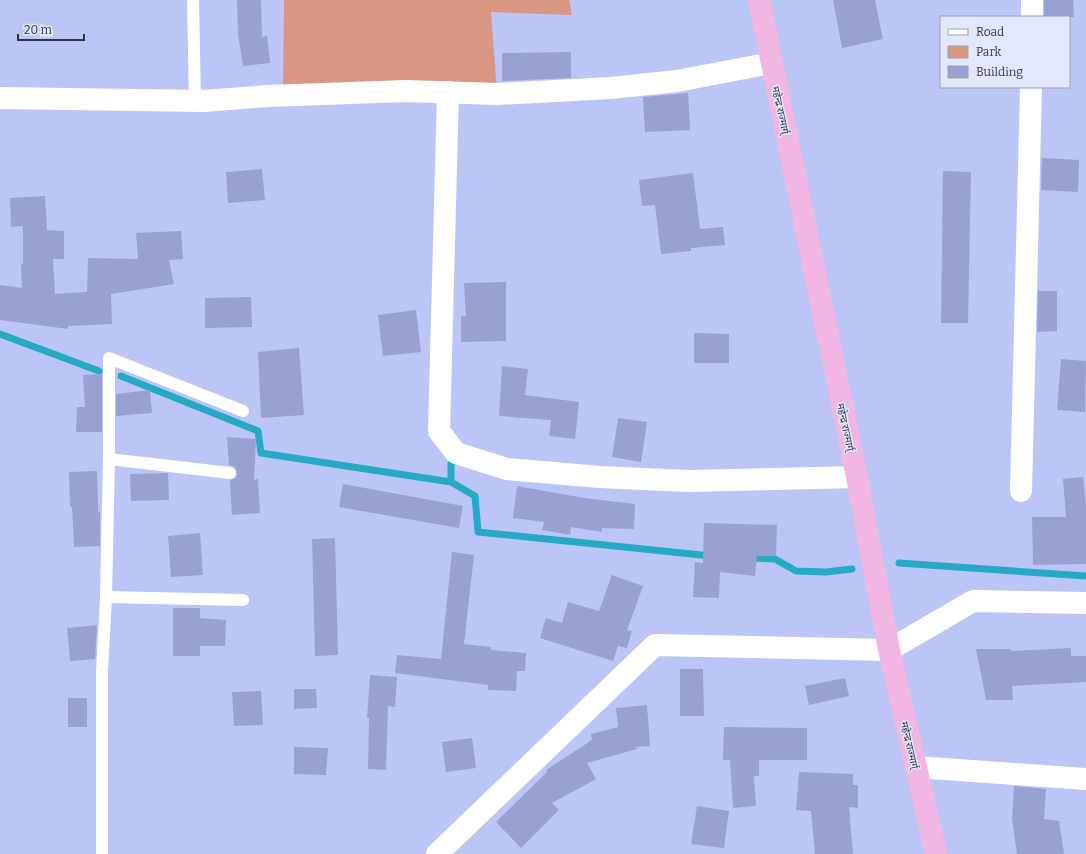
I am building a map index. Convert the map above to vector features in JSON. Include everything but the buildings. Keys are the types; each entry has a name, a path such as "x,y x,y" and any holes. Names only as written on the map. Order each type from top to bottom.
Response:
{"highway":[{"name":"महेन्द्र राज्मार्ग्","path":"758,0 857,477 888,650 936,854"}],"street":[{"path":"1032,0 1032,16"},
{"path":"0,98 195,101 406,91 497,94 611,88 677,81 771,63"},
{"path":"1021,491 1031,88"},
{"path":"448,92 439,431 456,452 507,469 600,477 688,481 857,477"},
{"path":"437,854 655,645 888,650 973,601 1086,602"},
{"path":"916,767 1086,779"}],"lane":[{"path":"193,0 195,101"},
{"path":"102,854 102,672 106,598 109,458 109,358 244,411"},
{"path":"109,458 230,473"},
{"path":"106,598 243,600"}],"green space":[{"path":"284,0 569,0 572,15 491,12 497,94 283,96"}],"waterway":[{"path":"0,334 99,371"},
{"path":"121,376 258,431 261,453 451,482"},
{"path":"451,464 451,482 475,496 478,532 711,556"},
{"path":"748,558 775,559 796,571 826,572 852,569"},
{"path":"899,563 1086,576"}]}
